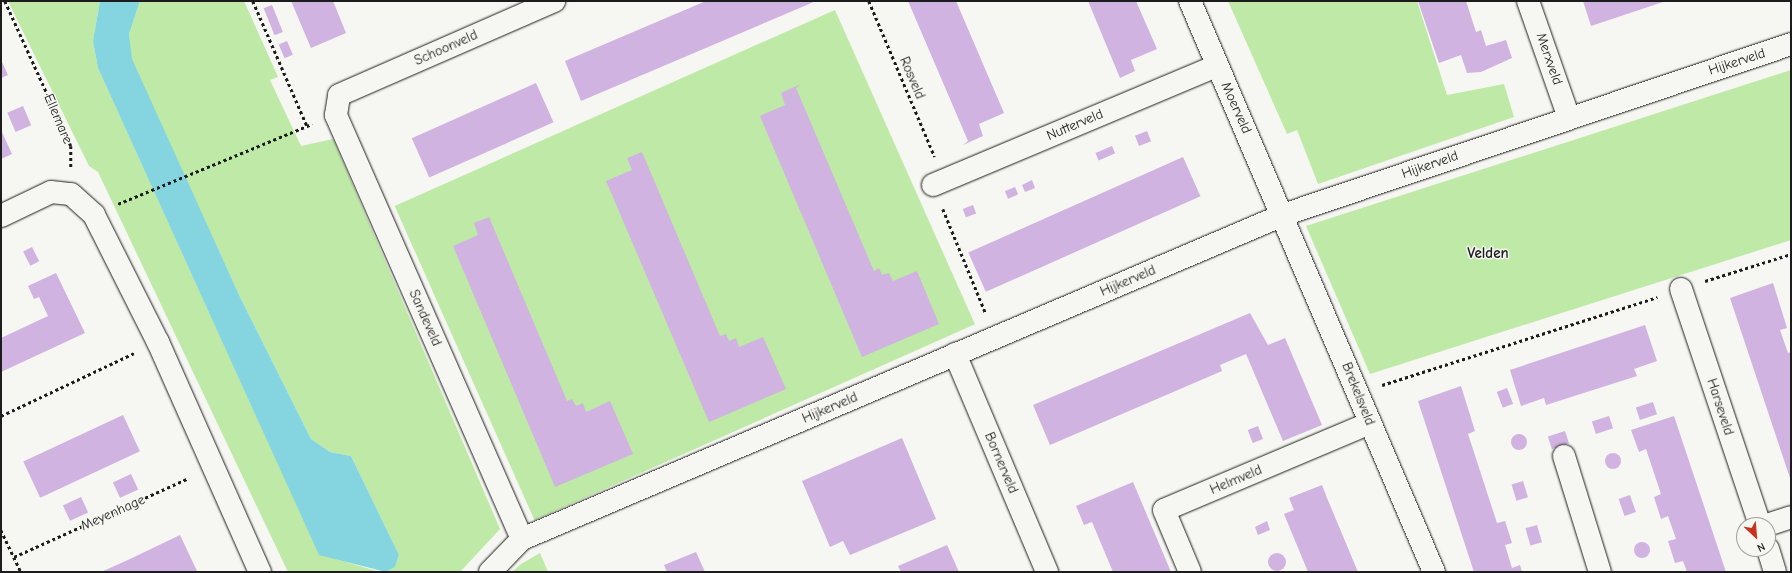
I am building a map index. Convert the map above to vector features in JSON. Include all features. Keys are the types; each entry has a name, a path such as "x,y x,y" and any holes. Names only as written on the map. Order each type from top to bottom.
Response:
{"street":[{"name":"Schoonveld","path":"339,95 554,1"},
{"name":"Moerveld","path":"1190,1 1216,66 1283,215"},
{"name":"Merxveld","path":"1528,1 1569,118"},
{"name":"Hijkerveld","path":"490,572 522,539 1283,215 1791,44"},
{"name":"Nutterveld","path":"933,185 1216,66"},
{"name":"Sandeveld","path":"339,95 336,115 522,539"},
{"path":"1,216 51,192 71,194 94,215 158,342 212,468 260,572"},
{"name":"Brekelsveld","path":"1283,215 1434,572"},
{"name":"Harseveld","path":"1681,289 1757,517"},
{"name":"Bornerveld","path":"954,354 1047,572"},
{"name":"Helmveld","path":"1190,572 1164,510 1370,423"},
{"path":"1564,456 1600,572"},
{"path":"1776,522 1791,517"},
{"path":"1770,557 1775,572"}],"path":[{"name":"Ellemare","path":"5,1 71,146 71,194"},
{"path":"142,194 190,172 307,126 253,1"},
{"name":"Rosveld","path":"869,1 937,162 926,168 933,185"},
{"path":"933,185 996,336"},
{"path":"1358,393 1791,254"},
{"path":"1,416 158,342"},
{"name":"Meyenhage","path":"14,558 212,468"},
{"path":"1,530 21,572"}],"green space":[{"path":"8,1 100,1 93,41 98,68 319,554 380,572 288,572 98,172 89,166"},
{"path":"140,1 244,1 278,77 270,80 301,146 333,139 500,529 460,572 386,572 395,567 399,555 351,456 330,452 311,439 240,297 131,59 129,34"},
{"path":"1228,1 1417,1 1447,95 1504,84 1514,117 1318,184 1297,130 1287,134"},
{"path":"835,10 975,324 535,520 395,206"},
{"path":"1791,70 1791,240 1370,374 1306,226"},
{"path":"540,553 548,572 512,572 521,564"}],"water":[{"path":"100,1 140,1 129,34 132,59 240,297 311,439 330,452 351,456 399,555 395,567 386,572 319,555 98,68 93,41"}],"building":[{"path":"291,1 333,1 346,33 311,48"},
{"path":"706,1 816,1 581,101 565,61"},
{"path":"908,1 956,1 1004,113 979,124 983,136 963,145 968,141"},
{"path":"1088,1 1136,1 1157,49 1131,60 1135,71 1120,78"},
{"path":"1418,1 1466,1 1476,32 1481,30 1486,46 1506,40 1512,58 1481,72 1467,73 1461,55 1439,63"},
{"path":"1583,1 1666,1 1591,26"},
{"path":"272,5 283,32 275,35 264,8"},
{"path":"287,41 293,55 285,58 279,45"},
{"path":"1,60 8,75 1,78"},
{"path":"536,83 553,122 429,178 412,138"},
{"path":"801,84 796,88 874,271 879,268 882,275 889,273 893,281 917,271 939,324 862,357 760,116 785,105 781,93"},
{"path":"23,106 31,125 16,132 7,113"},
{"path":"1,130 12,154 1,159"},
{"path":"1147,131 1151,141 1139,146 1135,136"},
{"path":"1112,146 1115,153 1099,160 1095,153"},
{"path":"642,152 720,336 726,334 729,341 736,338 739,347 763,337 786,389 709,422 606,181 632,170 627,158"},
{"path":"1183,157 1200,196 986,292 968,253"},
{"path":"1032,180 1035,188 1025,192 1022,185"},
{"path":"1015,187 1018,194 1008,199 1005,191"},
{"path":"973,205 976,213 966,217 963,209"},
{"path":"489,217 567,401 572,399 576,406 583,403 586,412 610,401 633,454 555,487 453,246 478,235 474,223"},
{"path":"32,247 39,261 30,266 23,252"},
{"path":"56,273 85,333 1,372 1,338 48,316 39,297 34,299 28,286"},
{"path":"1773,283 1787,328 1780,330 1788,353 1791,352 1791,481 1730,298"},
{"path":"1250,313 1268,345 1285,338 1322,425 1283,441 1246,354 1220,365 1222,371 1050,445 1033,405"},
{"path":"1645,325 1657,361 1634,369 1637,376 1546,405 1544,398 1521,406 1510,370"},
{"path":"1461,386 1475,431 1468,434 1497,523 1505,521 1512,543 1505,545 1512,568 1520,565 1522,572 1474,572 1418,401"},
{"path":"1507,388 1513,404 1503,408 1497,392"},
{"path":"1653,402 1657,414 1640,420 1636,408"},
{"path":"123,415 140,451 40,498 23,461"},
{"path":"1609,416 1613,428 1596,434 1592,422"},
{"path":"1674,416 1726,572 1687,572 1683,561 1675,563 1668,541 1676,539 1668,516 1661,519 1654,497 1661,494 1646,449 1639,452 1631,430"},
{"path":"1258,426 1263,439 1253,443 1248,430"},
{"path":"1565,431 1569,443 1552,449 1548,437"},
{"path":"1516,434 1522,434 1527,439 1525,448 1522,450 1516,450 1511,445 1511,439"},
{"path":"902,438 936,519 850,555 843,541 830,547 802,481"},
{"path":"1610,453 1616,453 1621,458 1619,467 1616,469 1610,469 1605,464 1605,458"},
{"path":"131,474 138,489 120,498 113,482"},
{"path":"1523,481 1528,497 1516,501 1512,485"},
{"path":"1133,482 1171,572 1113,572 1092,522 1084,525 1076,506"},
{"path":"1322,485 1358,572 1308,572 1284,514 1294,510 1289,498"},
{"path":"1630,495 1636,512 1625,516 1619,499"},
{"path":"81,497 88,512 70,521 63,505"},
{"path":"1267,521 1270,530 1258,535 1255,527"},
{"path":"1537,525 1542,542 1530,546 1525,528"},
{"path":"180,535 197,571 101,572 130,559"},
{"path":"1639,542 1645,542 1650,547 1648,556 1645,558 1639,558 1634,553 1634,547"},
{"path":"947,545 959,572 901,572 898,566"},
{"path":"696,552 705,572 667,572 664,565"},
{"path":"1277,553 1283,556 1286,562 1283,568 1277,571 1271,568 1268,562 1271,556"}],"district":[{"name":"Velden","path":"1488,254"}]}
